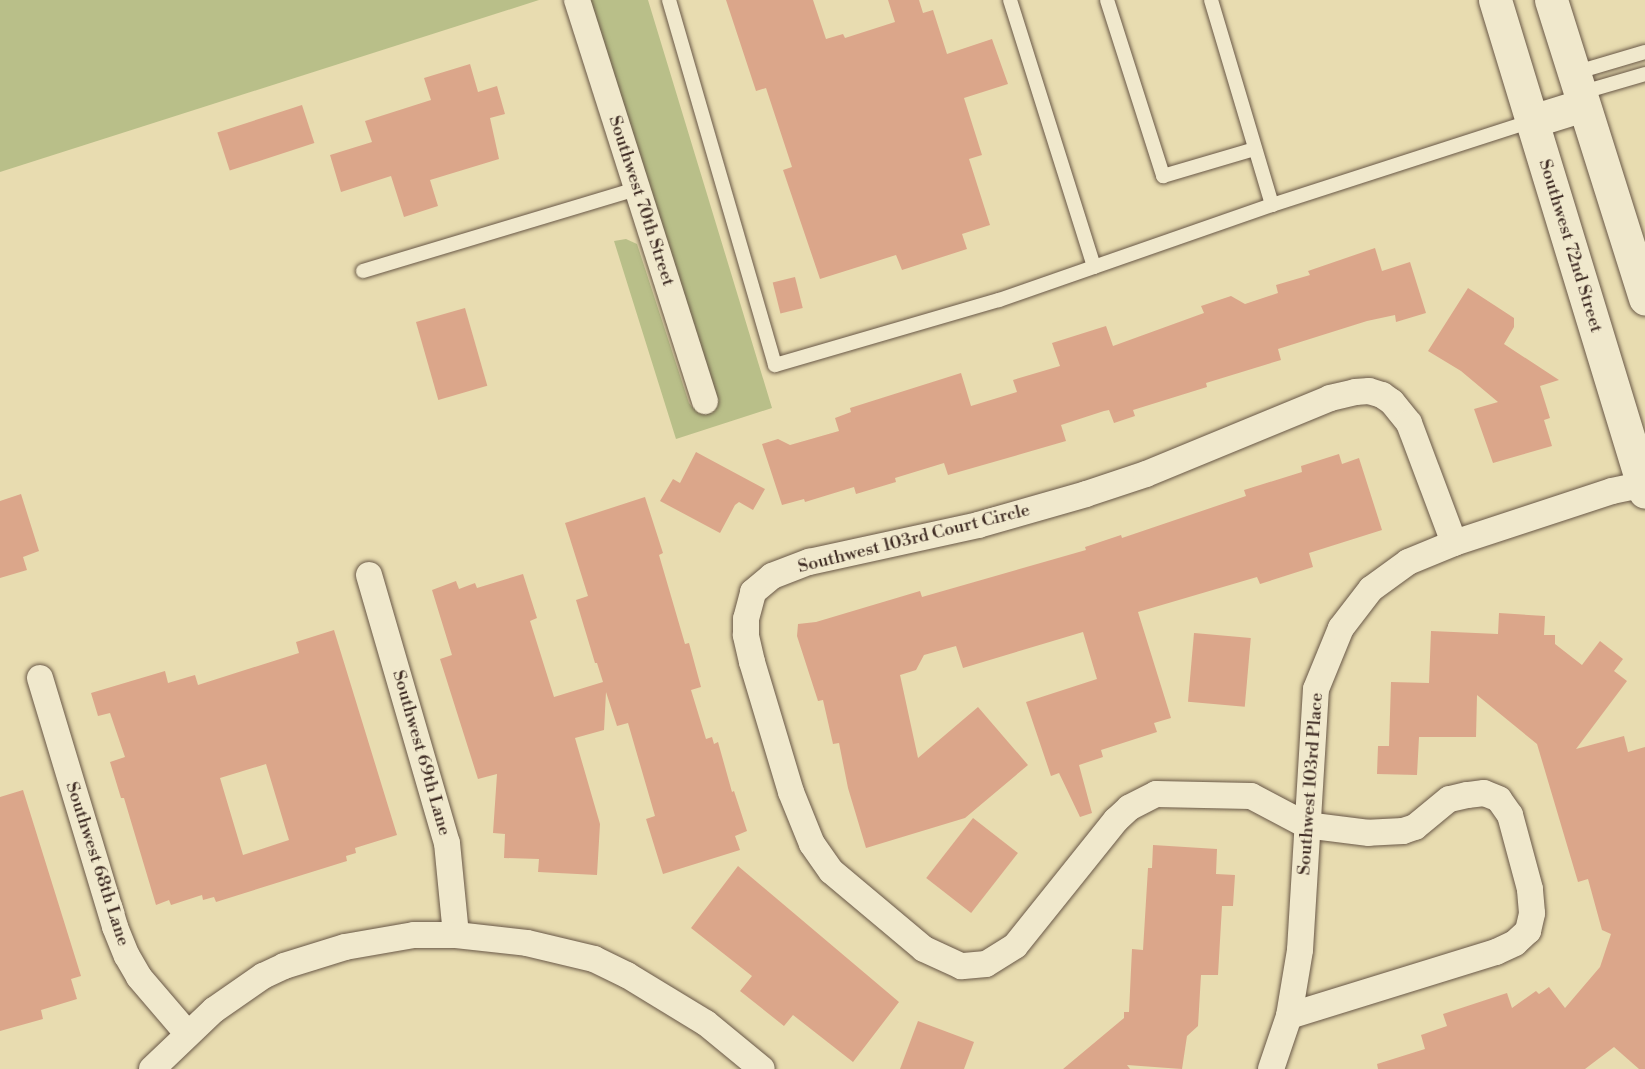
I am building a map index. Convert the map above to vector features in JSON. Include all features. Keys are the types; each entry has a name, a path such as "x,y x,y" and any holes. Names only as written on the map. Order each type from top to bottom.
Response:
{"main road":[{"name":"Southwest 72nd Street","path":"1495,0 1644,487"},
{"path":"1551,0 1643,285"},
{"path":"1532,121 1579,90"}],"street":[{"name":"Southwest 70th Street","path":"577,0 705,401"},
{"name":"Southwest 103rd Court Circle","path":"1306,825 1251,796 1156,794 1129,808 1116,820 1015,946 1001,957 976,966 961,966 943,959 924,949 831,871 808,836 791,792 746,635 746,619 753,592 772,576 818,560 978,525 1096,491 1166,466 1330,398 1369,391 1382,395 1392,402 1409,423 1454,543"},
{"name":"Southwest 103rd Place","path":"1271,1069 1289,1016 1300,950 1316,689 1341,628 1371,589 1408,562 1454,543 1612,491 1644,487"},
{"name":"Southwest 69th Lane","path":"369,575 445,834 452,872 456,935"},
{"name":"Southwest 68th Lane","path":"40,678 123,947 139,977 187,1033"},
{"path":"1289,1016 1496,952 1515,943 1528,931 1532,913 1530,889 1510,815 1499,799 1484,793 1449,800 1430,817 1415,827 1403,831 1369,833 1306,825"},
{"path":"152,1069 187,1033 238,992 263,976 305,958 345,947 414,935 456,935 527,943 594,959 627,975 696,1017 762,1069"}],"lane":[{"path":"669,0 775,365 999,300 1272,205 1532,121"},
{"path":"1010,0 1094,267"},
{"path":"1107,0 1163,176 1255,149"},
{"path":"1211,0 1272,205"},
{"path":"1579,90 1645,52"},
{"path":"1579,90 1645,74"},
{"path":"363,271 637,189"}],"green space":[{"path":"0,0 539,0 0,172"},
{"path":"589,0 648,0 772,408 676,439 614,241 626,239 637,244 689,403 692,407 699,407"}],"building":[{"path":"726,0 813,0 826,39 843,34 845,38 895,22 888,0 919,0 923,13 933,10 947,54 992,39 1008,84 964,98 982,155 969,159 990,225 962,234 967,249 902,270 896,255 820,279 783,170 792,167 766,88 756,91"},
{"path":"470,64 478,92 497,86 505,114 490,118 499,159 430,180 438,206 404,217 391,176 341,192 330,155 372,142 365,121 431,100 424,78"},
{"path":"302,105 314,143 230,171 217,133"},
{"path":"1375,248 1382,271 1410,262 1426,313 1396,322 1395,315 1367,321 1278,349 1281,360 1206,383 1207,387 1133,410 1135,416 1114,423 1109,410 1061,425 1066,441 948,475 944,463 895,478 896,482 856,494 854,487 805,502 804,499 782,505 762,444 778,439 790,445 839,431 835,418 851,412 850,408 961,373 971,406 1017,392 1013,380 1060,366 1052,343 1106,326 1113,346 1204,313 1201,306 1231,296 1245,304 1278,293 1276,285 1310,275 1308,271"},
{"path":"795,277 803,308 780,314 773,283"},
{"path":"1468,288 1514,318 1514,327 1504,344 1559,380 1540,386 1550,418 1544,420 1552,446 1493,463 1474,409 1498,402 1461,371 1428,351"},
{"path":"465,308 487,386 438,400 416,322"},
{"path":"696,452 765,489 753,510 739,502 735,505 720,533 660,501 673,479 680,483"},
{"path":"1339,454 1342,464 1359,458 1382,530 1309,553 1313,567 1260,584 1257,577 1138,612 1171,718 1154,723 1157,732 1101,750 1103,757 1079,765 1092,813 1080,817 1059,773 1051,776 1026,702 1097,679 1083,632 963,668 956,646 924,655 916,670 900,675 918,758 978,707 1028,765 965,818 866,848 848,788 839,743 833,744 823,700 818,701 797,636 798,624 816,622 920,591 922,597 1086,550 1085,547 1121,535 1122,538 1246,496 1244,490 1302,472 1301,466"},
{"path":"21,494 39,551 23,557 27,570 0,578 0,501"},
{"path":"645,497 663,553 659,555 685,644 689,643 701,687 691,690 706,739 712,737 714,744 718,742 732,792 734,791 747,831 735,836 740,850 663,874 646,819 655,816 628,723 617,726 606,692 604,730 575,738 600,824 597,875 538,872 539,859 504,858 505,834 493,833 497,774 478,779 440,659 452,655 432,590 456,581 459,589 475,583 477,588 523,574 537,618 530,621 554,697 603,682 576,600 588,596 565,523"},
{"path":"1499,613 1545,616 1544,635 1555,635 1555,644 1582,665 1600,641 1623,659 1614,671 1627,681 1576,749 1624,736 1628,752 1645,747 1645,1069 1639,1069 1614,1047 1585,1069 1378,1069 1377,1064 1425,1049 1421,1035 1447,1026 1443,1014 1507,993 1512,1008 1536,991 1539,994 1549,987 1565,1008 1600,967 1611,934 1602,930 1588,879 1578,882 1537,744 1477,695 1476,737 1419,737 1417,775 1377,774 1378,746 1389,746 1391,682 1429,683 1431,631 1498,634"},
{"path":"334,630 397,835 355,848 356,853 346,856 347,861 216,902 214,897 203,900 202,895 171,905 169,900 156,905 124,798 121,798 110,762 125,757 110,713 98,716 91,693 165,671 168,683 195,675 198,685 299,653 296,642","holes":["266,764 289,840 243,855 220,778"]},
{"path":"1194,633 1251,638 1245,707 1188,702"},
{"path":"23,790 81,976 71,979 77,999 41,1010 43,1019 0,1031 0,797"},
{"path":"973,818 1018,853 971,913 926,878"},
{"path":"1153,845 1217,849 1216,874 1235,875 1233,906 1222,906 1218,975 1201,975 1198,1026 1187,1036 1182,1069 1127,1065 1130,1069 1063,1069 1124,1018 1124,1012 1129,1012 1132,949 1143,950 1148,868 1152,868"},
{"path":"738,866 899,1002 853,1062 793,1015 784,1026 740,991 752,976 691,928"},
{"path":"918,1021 974,1042 964,1069 900,1069"}]}
